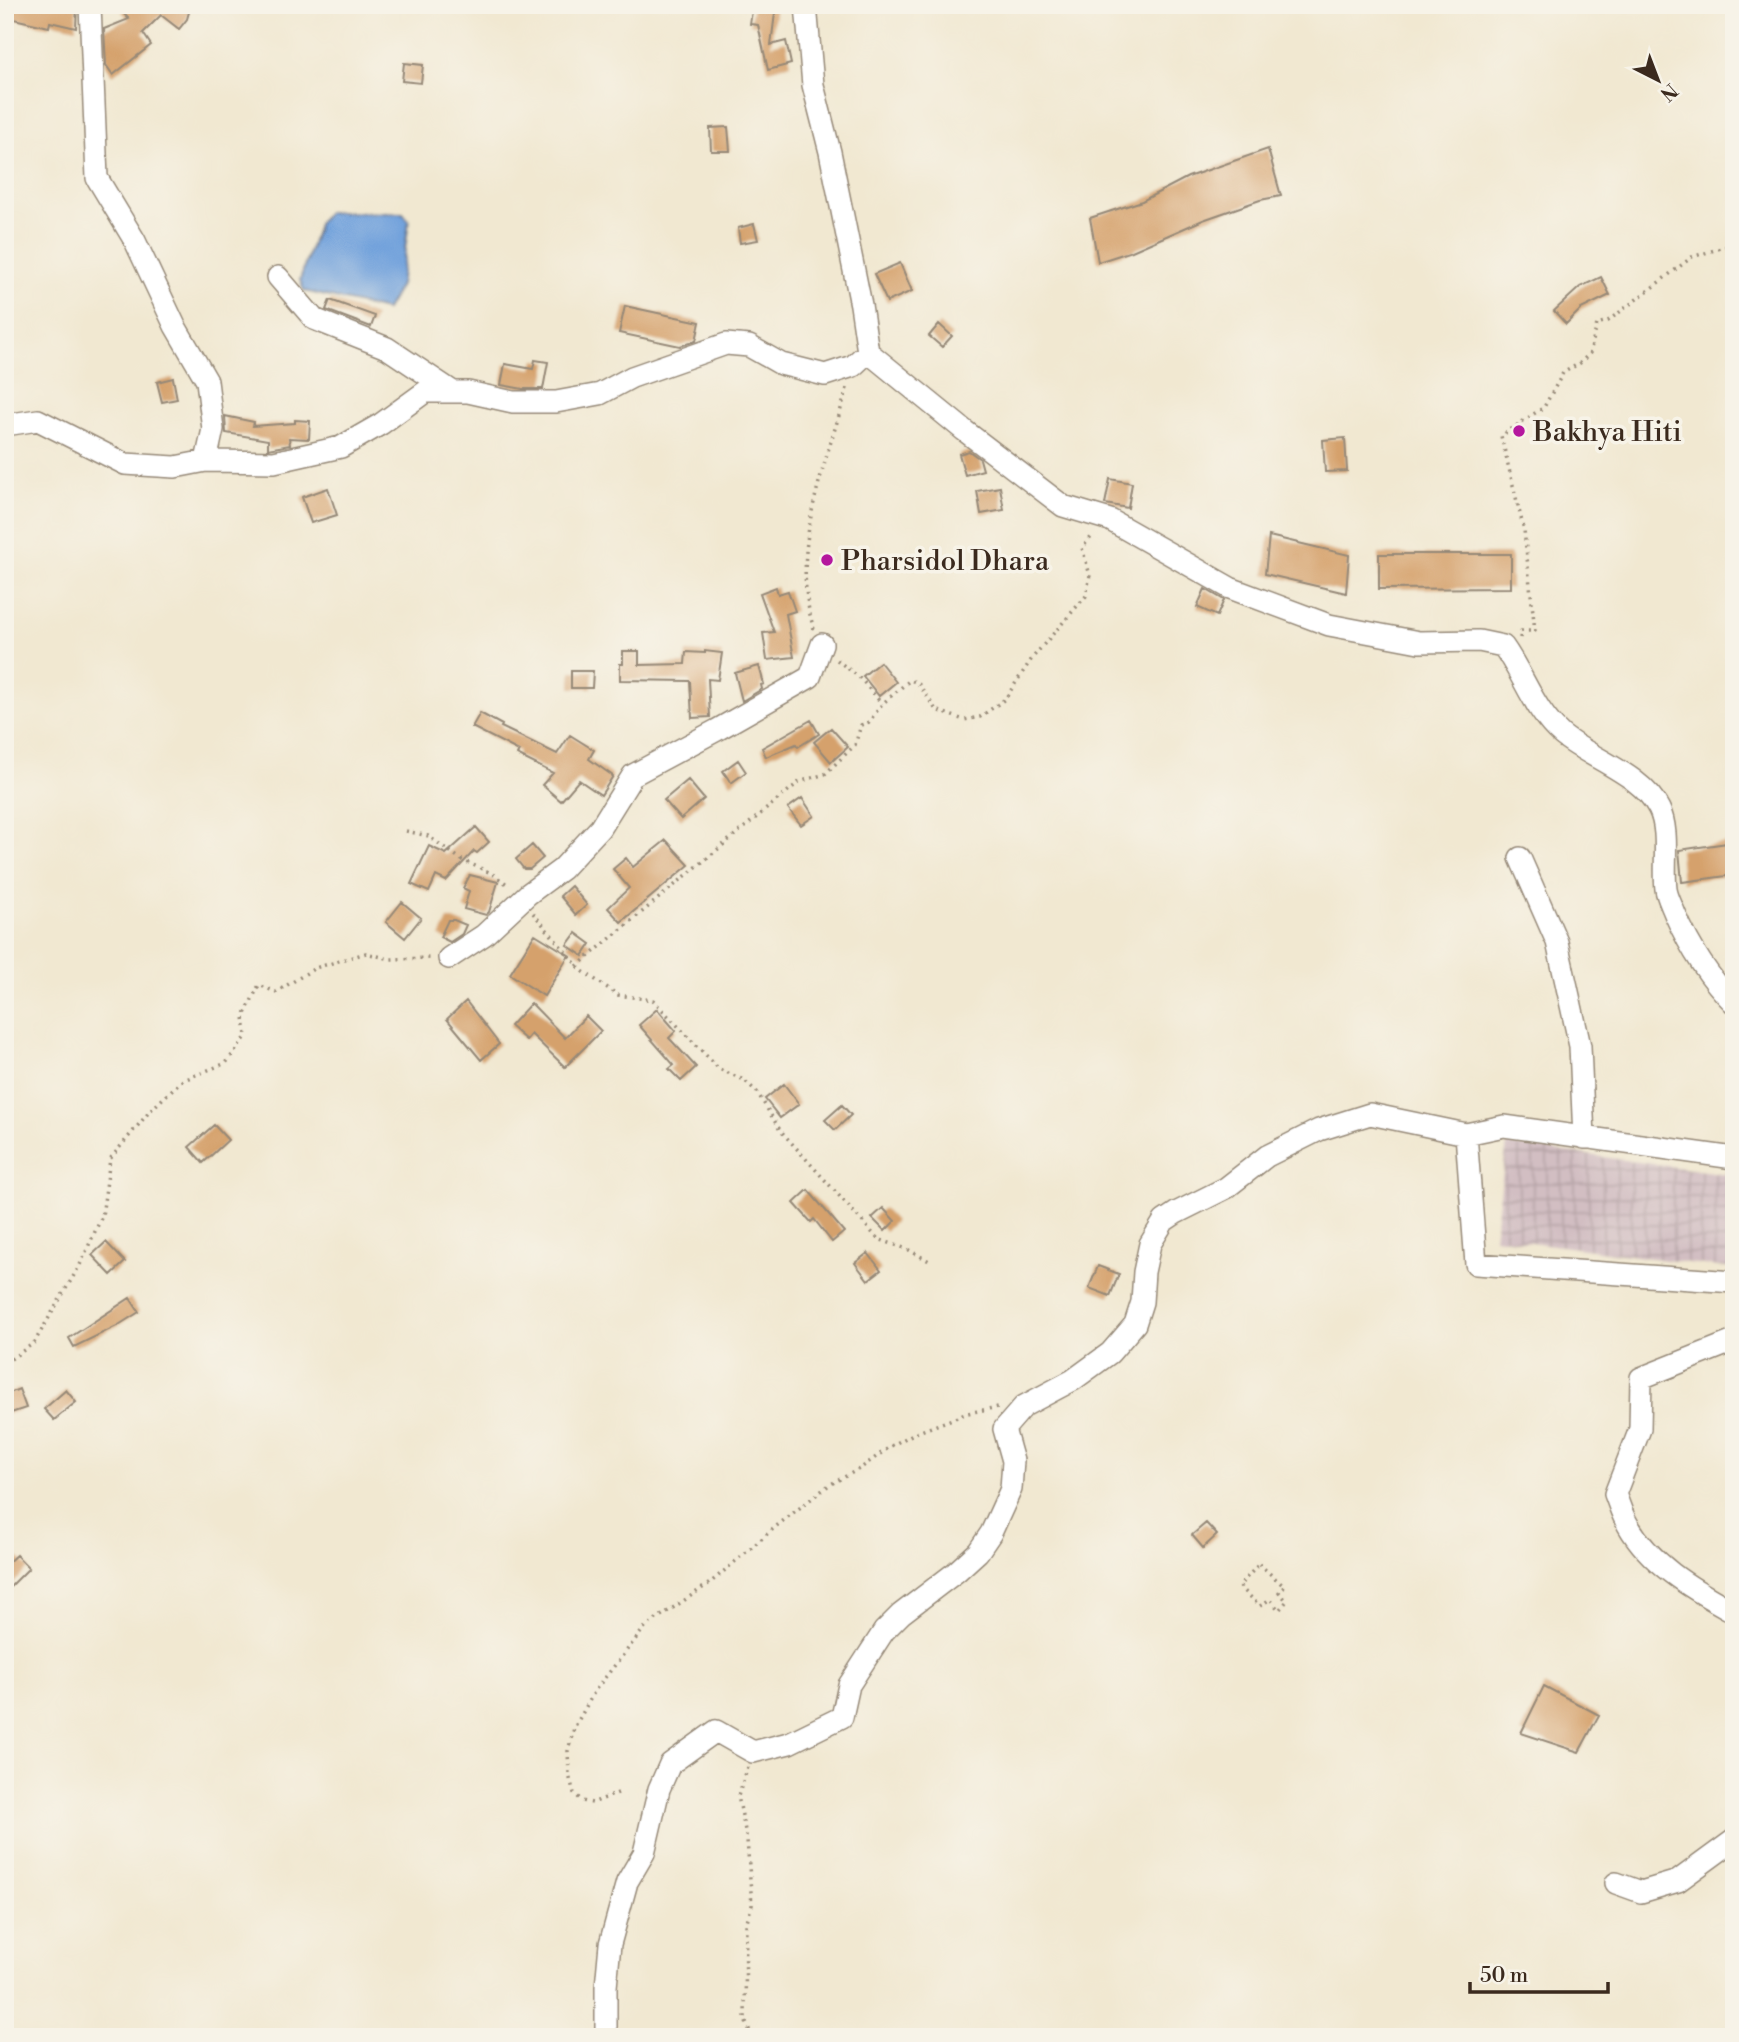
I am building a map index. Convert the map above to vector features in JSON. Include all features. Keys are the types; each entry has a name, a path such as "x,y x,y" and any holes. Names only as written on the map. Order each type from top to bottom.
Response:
{"street":[{"path":"90,5 97,178 135,241 176,326 207,381 213,429 206,461"},
{"path":"806,5 813,85 831,152 861,304 860,359"},
{"path":"278,277 314,319 387,348 453,392"},
{"path":"5,425 38,420 125,464 175,467 206,461 274,462 341,447 381,424 425,391 468,392 513,402 567,400 600,394 632,377 726,344 749,346 781,364 825,374 860,359"},
{"path":"860,359 1063,506 1110,520 1230,588 1329,625 1419,642 1479,641 1503,646 1514,661 1541,713 1563,735 1644,788 1660,810 1666,891 1689,946 1734,1003"},
{"path":"449,958 484,935 523,899 562,869 600,828 633,775 810,677 822,644"},
{"path":"1520,858 1557,942 1563,968 1580,1046 1584,1138"},
{"path":"606,2037 606,1987 610,1944 627,1882 644,1853 659,1789 670,1764 716,1731 753,1752 789,1743 842,1717 849,1685 884,1631 978,1552 996,1523 1011,1489 1013,1461 1004,1429 1024,1406 1073,1380 1110,1353 1135,1324 1142,1302 1144,1272 1150,1244 1164,1221 1226,1188 1267,1156 1319,1130 1370,1114 1466,1134 1504,1126 1734,1158"},
{"path":"1466,1134 1476,1264 1734,1282"},
{"path":"1734,1341 1642,1378 1640,1429 1615,1494 1627,1524 1645,1548 1692,1589 1729,1609 1734,1609"},
{"path":"1616,1883 1641,1892 1678,1881 1734,1840"}],"path":[{"path":"1514,661 1521,631 1535,631 1524,530 1501,436 1544,407 1563,373 1590,353 1597,324 1608,321 1692,257 1734,244"},
{"path":"860,359 810,518 804,570 808,611 816,637 844,668 860,678 882,704"},
{"path":"577,966 799,782 825,774 855,745 861,725 869,722 882,704 910,680 918,683 936,710 964,720 980,717 1005,699 1033,657 1086,596 1090,575 1082,548 1096,531 1110,520"},
{"path":"406,831 428,836 462,860 491,873 516,890 577,966 618,995 653,1000 719,1069 744,1080 757,1092 780,1130 878,1240 907,1249 931,1262"},
{"path":"5,1363 34,1343 79,1265 102,1216 110,1159 150,1111 181,1081 226,1063 246,1037 244,1016 259,985 276,992 315,968 366,953 390,959 449,958"},
{"path":"618,1793 592,1803 582,1801 574,1793 569,1774 569,1751 574,1728 596,1689 646,1626 710,1583 830,1485 861,1468 891,1446 913,1434 968,1413 991,1407 1024,1406"},
{"path":"1259,1564 1285,1587 1279,1592 1287,1601 1279,1610 1270,1599 1260,1606 1239,1586 1259,1564"},
{"path":"751,2034 745,2020 746,1924 752,1905 747,1840 738,1796 753,1752"}],"shaded area":[{"path":"1507,1144 1734,1175 1734,1269 1494,1237"}],"water":[{"path":"328,212 403,213 409,221 400,285 386,310 304,291 300,280 319,222"}],"building":[{"path":"5,5 77,5 76,28 50,22 49,27 5,17"},
{"path":"129,5 191,5 187,19 179,29 161,15 143,33 151,45 113,75 106,65 104,29 129,19 122,12"},
{"path":"753,5 776,5 771,45 786,41 791,64 768,70 758,25 750,24"},
{"path":"404,63 423,65 421,83 402,81"},
{"path":"728,127 730,151 711,151 710,128"},
{"path":"1268,149 1281,196 1260,200 1203,220 1132,251 1098,262 1090,218 1142,201 1188,177"},
{"path":"754,224 758,240 740,243 738,228"},
{"path":"900,263 912,291 887,302 874,274"},
{"path":"1601,277 1610,295 1581,309 1566,324 1554,311 1580,287"},
{"path":"330,300 375,316 371,327 326,310"},
{"path":"625,306 700,322 696,341 680,346 619,333"},
{"path":"939,324 952,336 942,347 929,336"},
{"path":"535,360 548,362 543,389 501,385 505,364 533,369"},
{"path":"173,378 177,399 162,402 157,382"},
{"path":"225,416 254,422 253,426 295,423 295,420 310,421 309,439 289,438 290,445 268,449 268,440 226,433"},
{"path":"1345,438 1347,471 1325,472 1323,440"},
{"path":"969,451 980,459 983,470 965,475 959,454"},
{"path":"1110,479 1132,483 1128,508 1105,504"},
{"path":"1000,487 1004,510 981,514 977,491"},
{"path":"328,488 337,515 311,523 302,497"},
{"path":"1269,536 1349,555 1346,593 1265,574"},
{"path":"1379,554 1511,554 1511,588 1379,589"},
{"path":"776,587 778,594 788,591 795,611 786,614 794,657 767,660 763,633 774,632 760,593"},
{"path":"1205,589 1224,600 1217,616 1197,607"},
{"path":"623,651 639,651 639,665 685,664 686,652 722,653 718,680 708,679 710,717 692,718 690,681 620,680"},
{"path":"880,662 896,682 879,696 863,676"},
{"path":"759,666 764,684 761,685 762,689 742,701 735,673"},
{"path":"571,671 593,671 592,688 571,688"},
{"path":"480,713 502,725 501,727 557,754 570,735 594,750 589,759 613,776 601,795 579,780 561,801 542,785 553,773 517,755 519,751 472,727"},
{"path":"811,720 819,734 798,747 796,744 766,757 762,748"},
{"path":"831,728 848,747 831,762 814,742"},
{"path":"738,760 746,772 731,783 723,771"},
{"path":"688,780 704,799 681,819 664,800"},
{"path":"802,798 814,816 801,825 788,808"},
{"path":"476,827 489,842 477,853 474,851 446,881 436,876 429,892 411,884 429,846 446,854"},
{"path":"666,840 689,865 621,922 608,908 629,888 613,869 626,858 633,867"},
{"path":"1734,842 1734,875 1682,882 1679,850"},
{"path":"532,845 543,858 530,869 524,869 516,859"},
{"path":"470,875 498,882 486,915 464,909 469,891 463,888"},
{"path":"571,886 587,905 576,915 560,896"},
{"path":"402,902 421,918 405,938 386,922"},
{"path":"448,920 466,925 462,934 450,942 440,937"},
{"path":"576,933 591,944 583,956 567,945"},
{"path":"535,934 569,955 544,996 510,974"},
{"path":"466,1001 499,1044 481,1060 447,1019"},
{"path":"531,1003 565,1038 586,1016 601,1031 565,1067 531,1034 526,1040 510,1026"},
{"path":"657,1009 676,1031 669,1038 696,1067 681,1081 669,1069 674,1065 639,1025"},
{"path":"784,1084 799,1104 780,1118 765,1099"},
{"path":"842,1105 851,1115 835,1130 825,1120"},
{"path":"214,1125 228,1140 203,1163 189,1147"},
{"path":"808,1190 844,1232 832,1242 814,1219 811,1222 794,1203"},
{"path":"883,1208 895,1221 885,1231 872,1218"},
{"path":"106,1242 125,1262 111,1275 92,1255"},
{"path":"868,1253 881,1270 868,1280 855,1263"},
{"path":"1098,1266 1119,1274 1110,1296 1089,1288"},
{"path":"130,1298 139,1312 74,1347 69,1338"},
{"path":"19,1389 26,1408 5,1415 5,1395"},
{"path":"66,1390 76,1402 54,1420 44,1409"},
{"path":"1206,1523 1217,1535 1203,1548 1192,1535"},
{"path":"16,1555 29,1568 5,1592 5,1565"},
{"path":"1544,1686 1599,1715 1579,1752 1521,1733"}],"place":[{"name":"Bakhya Hiti","path":"1519,431"},
{"name":"Pharsidol Dhara","path":"827,560"}]}
